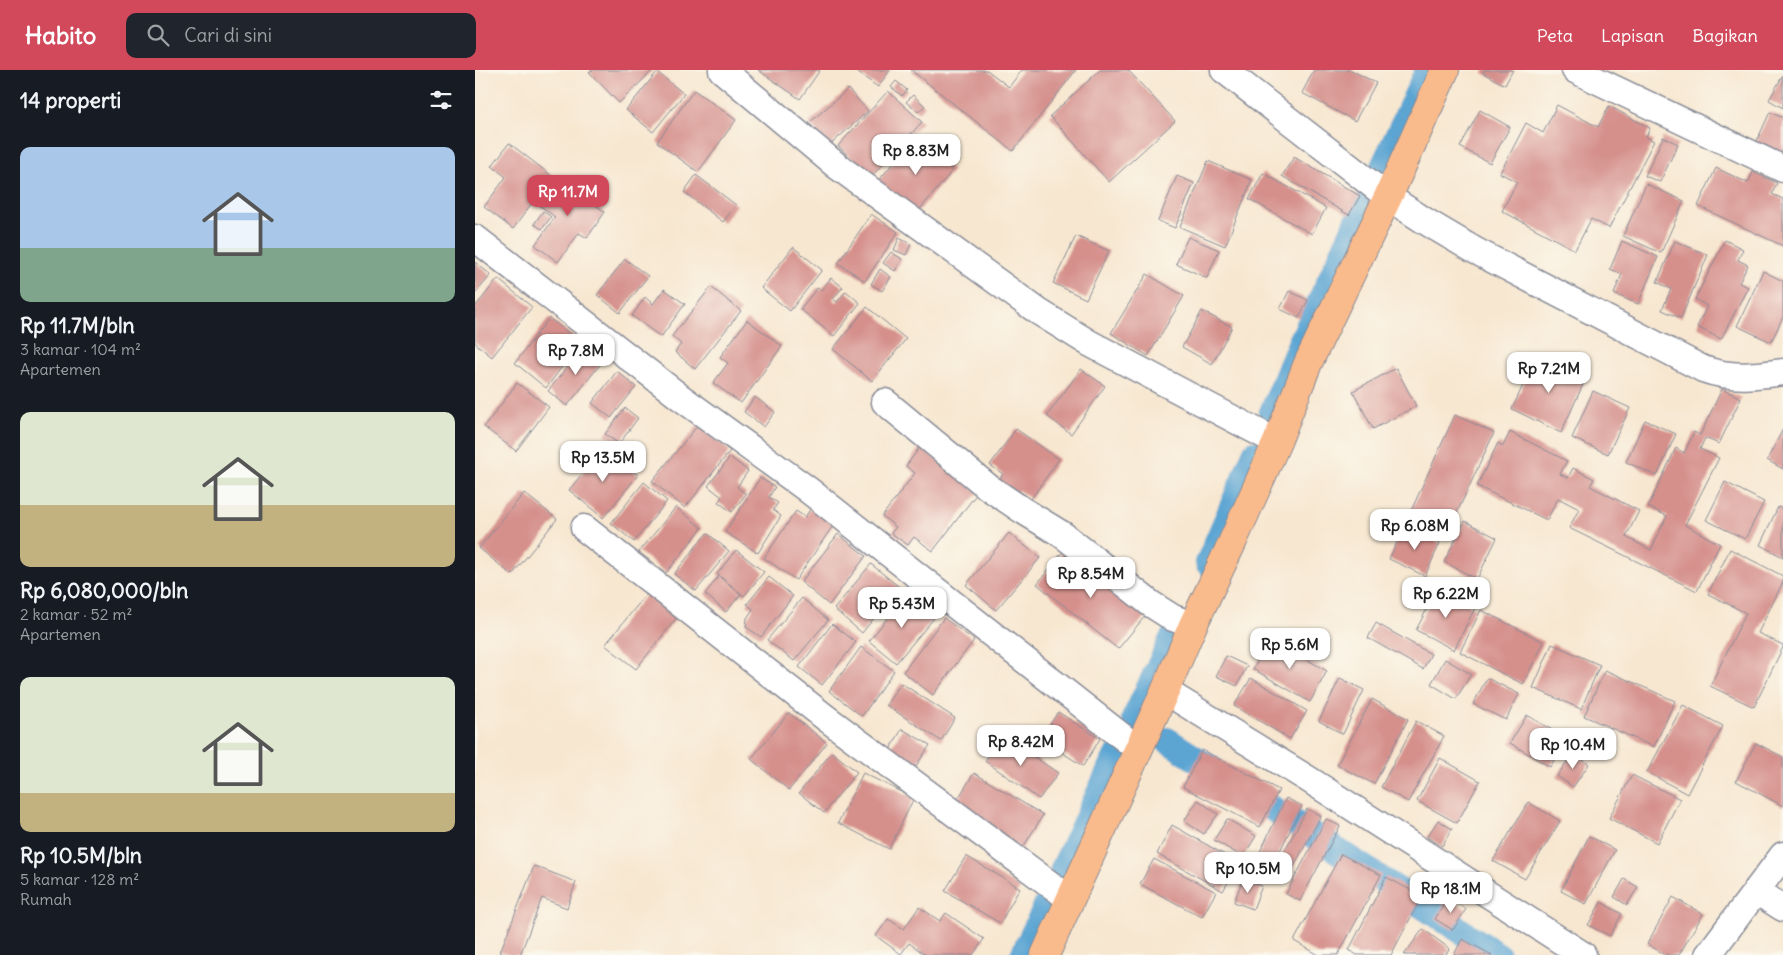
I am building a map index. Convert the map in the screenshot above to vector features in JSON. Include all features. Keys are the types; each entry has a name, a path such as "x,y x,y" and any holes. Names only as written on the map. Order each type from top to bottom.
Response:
{"main road":[{"path":"1045,955 1277,442 1308,363 1388,197 1445,70"}],"street":[{"path":"723,70 837,166 1039,312 1089,344 1277,442"},
{"path":"1224,70 1388,197 1474,250 1703,369 1718,374 1740,377 1783,372"},
{"path":"1575,70 1783,169"},
{"path":"475,238 680,397 807,489 1138,749"},
{"path":"885,402 988,487 1063,535 1151,604 1173,618 1193,625"},
{"path":"584,528 826,718 1070,899"},
{"path":"1165,690 1308,779 1571,952"},
{"path":"1708,955 1783,855"},
{"path":"1757,891 1783,908"}],"building":[{"path":"592,70 653,70 619,103 589,72"},
{"path":"758,70 820,70 800,99"},
{"path":"854,70 890,70 878,87"},
{"path":"911,70 987,70 1009,87 1022,70 1076,70 1013,151"},
{"path":"1100,70 1128,70 1175,121 1109,182 1050,116"},
{"path":"1314,70 1351,70 1376,83 1355,121 1302,93"},
{"path":"1484,70 1513,70 1505,85 1483,73"},
{"path":"657,72 684,94 653,132 626,110"},
{"path":"1783,75 1783,108 1769,100"},
{"path":"896,81 907,90 902,96 891,87"},
{"path":"848,89 868,111 829,146 809,123"},
{"path":"694,90 736,120 698,172 657,142"},
{"path":"888,91 922,122 871,177 838,146"},
{"path":"913,95 925,106 918,112 906,102"},
{"path":"1557,105 1598,127 1609,106 1650,128 1646,137 1654,141 1609,228 1591,219 1575,250 1502,211 1517,182 1500,173 1526,123 1543,133"},
{"path":"1480,110 1510,127 1490,163 1460,147"},
{"path":"1770,112 1783,118 1783,149 1779,158 1754,147"},
{"path":"1663,137 1678,144 1660,182 1645,176"},
{"path":"915,138 953,170 917,213 878,181"},
{"path":"509,143 552,176 513,229 484,207 506,177 492,166"},
{"path":"1294,157 1360,196 1349,215 1282,176"},
{"path":"1208,161 1252,180 1225,246 1180,227"},
{"path":"1716,168 1748,183 1753,172 1777,183 1772,194 1783,199 1783,246 1698,206"},
{"path":"1263,173 1326,208 1312,234 1249,199"},
{"path":"696,175 736,205 723,222 684,192"},
{"path":"1177,176 1194,183 1175,228 1158,221"},
{"path":"557,178 573,189 577,183 597,197 593,203 605,212 587,238 579,233 558,262 535,245 555,217 539,205"},
{"path":"1646,184 1684,201 1661,253 1623,236"},
{"path":"543,211 551,217 542,229 534,224"},
{"path":"871,214 898,232 865,281 838,263"},
{"path":"1076,236 1109,251 1086,299 1053,283"},
{"path":"1188,237 1219,250 1207,278 1176,264"},
{"path":"899,238 911,244 906,255 894,250"},
{"path":"1725,240 1743,249 1738,260 1748,265 1739,283 1748,287 1721,339 1697,327 1707,306 1695,299"},
{"path":"1622,241 1658,257 1638,304 1614,294 1622,274 1610,269"},
{"path":"1675,241 1708,255 1681,318 1662,310 1671,289 1657,282"},
{"path":"793,247 822,270 790,311 761,288"},
{"path":"891,252 902,259 895,271 883,263"},
{"path":"625,259 648,276 620,313 597,295"},
{"path":"475,262 491,275 475,294"},
{"path":"880,269 891,277 882,291 871,284"},
{"path":"1763,271 1783,281 1783,317 1771,342 1737,326"},
{"path":"1147,274 1184,296 1148,356 1111,333"},
{"path":"831,278 843,287 833,299 837,302 846,291 860,303 834,336 800,309 817,288 821,290"},
{"path":"498,279 532,307 492,357 475,343 475,307"},
{"path":"711,287 741,311 695,369 675,352 681,344 672,336"},
{"path":"664,289 685,304 661,337 632,316 645,297 653,304"},
{"path":"1289,291 1308,300 1299,318 1280,309"},
{"path":"867,307 906,339 872,381 833,349"},
{"path":"1202,311 1232,327 1212,364 1182,347"},
{"path":"549,318 581,342 546,388 515,363"},
{"path":"747,320 782,346 741,403 713,383 728,363 720,357"},
{"path":"584,346 603,361 567,406 548,391"},
{"path":"1537,355 1586,378 1561,433 1512,409"},
{"path":"1396,368 1416,406 1373,429 1353,391"},
{"path":"1081,369 1105,386 1071,434 1047,416"},
{"path":"617,371 636,387 611,418 592,403"},
{"path":"517,383 549,407 516,451 484,427"},
{"path":"1722,389 1741,398 1719,444 1705,438 1700,449 1719,458 1685,525 1720,544 1697,591 1569,528 1579,509 1558,498 1547,520 1477,486 1498,443 1503,446 1510,432 1567,461 1560,474 1568,478 1573,468 1594,479 1590,486 1639,511 1626,537 1651,550 1667,516 1648,507 1676,448 1684,453 1694,432 1700,435"},
{"path":"1593,391 1630,408 1608,454 1572,438"},
{"path":"755,397 775,412 764,427 744,412"},
{"path":"625,408 638,418 619,444 605,434"},
{"path":"1455,415 1494,433 1448,532 1409,515"},
{"path":"1645,420 1676,434 1657,476 1626,462"},
{"path":"698,425 730,451 685,508 652,481"},
{"path":"1016,429 1059,459 1031,499 1018,490 1012,498 995,486 1003,474 990,465"},
{"path":"1783,429 1783,469 1767,460"},
{"path":"920,447 978,492 933,551 914,537 908,545 891,533 896,527 882,516 915,473 906,466"},
{"path":"603,448 638,475 603,518 569,490"},
{"path":"730,457 748,471 737,487 746,494 732,512 718,502 722,497 708,486"},
{"path":"760,478 775,487 769,497 778,503 773,510 781,516 758,553 725,532"},
{"path":"644,482 667,501 634,542 611,523"},
{"path":"1725,482 1764,502 1745,539 1706,520"},
{"path":"524,493 557,519 512,575 479,548"},
{"path":"676,507 702,528 666,573 639,552"},
{"path":"1778,507 1783,509 1783,557 1760,545"},
{"path":"811,508 834,524 796,580 764,558 796,511 805,517"},
{"path":"1465,521 1497,538 1477,579 1444,562"},
{"path":"1405,526 1440,543 1425,576 1389,559"},
{"path":"707,533 729,551 696,591 674,574"},
{"path":"1009,533 1040,558 996,610 966,585"},
{"path":"838,534 866,556 829,605 801,582"},
{"path":"1065,549 1146,615 1118,649 1037,584"},
{"path":"1730,549 1783,576 1783,582 1758,633 1783,645 1783,647 1754,707 1710,686 1746,613 1708,594"},
{"path":"736,550 764,572 744,596 717,574"},
{"path":"871,564 899,587 862,633 834,609"},
{"path":"719,576 741,594 726,612 705,594"},
{"path":"769,577 793,596 761,637 746,627 747,618 753,609 747,604"},
{"path":"1438,588 1475,608 1454,650 1416,630"},
{"path":"649,591 679,615 636,669 605,645"},
{"path":"907,594 935,617 896,663 869,641"},
{"path":"802,598 828,620 794,661 767,640"},
{"path":"1481,610 1544,642 1523,684 1460,652"},
{"path":"944,618 974,640 933,695 903,672"},
{"path":"1376,623 1431,654 1423,669 1368,638"},
{"path":"832,624 856,642 822,685 799,667"},
{"path":"1271,639 1327,671 1310,702 1253,669"},
{"path":"1552,644 1600,665 1581,709 1533,688"},
{"path":"861,647 894,671 862,716 829,691"},
{"path":"1226,656 1247,666 1237,686 1216,676"},
{"path":"1445,659 1471,674 1456,699 1431,684"},
{"path":"1605,670 1675,701 1654,747 1584,716"},
{"path":"1251,678 1307,711 1290,739 1234,706"},
{"path":"1340,678 1364,690 1343,734 1319,721"},
{"path":"1487,678 1519,694 1506,720 1473,704"},
{"path":"901,683 955,718 941,741 886,705"},
{"path":"1372,699 1408,719 1374,784 1337,765"},
{"path":"1683,705 1723,726 1687,794 1647,772"},
{"path":"1058,712 1100,739 1083,766 1041,739"},
{"path":"789,713 827,743 789,790 751,759"},
{"path":"1527,715 1567,739 1550,767 1510,743"},
{"path":"1416,721 1444,736 1408,802 1381,787"},
{"path":"902,729 930,745 914,769 888,753"},
{"path":"1002,735 1058,773 1039,799 985,761"},
{"path":"1756,743 1783,757 1783,806 1736,781"},
{"path":"1202,750 1279,790 1260,827 1183,787"},
{"path":"832,752 857,772 824,813 799,793"},
{"path":"1573,753 1589,764 1573,787 1557,776"},
{"path":"1440,758 1480,781 1457,823 1417,801"},
{"path":"863,773 914,798 889,849 838,823"},
{"path":"974,773 1043,815 1022,849 953,807"},
{"path":"1632,775 1680,799 1657,843 1609,818"},
{"path":"1286,798 1302,806 1274,863 1258,856"},
{"path":"1198,800 1218,814 1204,834 1184,821"},
{"path":"1528,802 1560,821 1525,879 1493,861"},
{"path":"1307,809 1321,816 1287,879 1273,872"},
{"path":"1227,819 1256,836 1243,857 1214,840"},
{"path":"1326,819 1340,826 1300,901 1286,894"},
{"path":"1438,820 1452,829 1442,846 1427,837"},
{"path":"1172,825 1239,863 1223,891 1157,854"},
{"path":"1589,836 1615,850 1586,904 1561,891"},
{"path":"1341,854 1381,875 1338,955 1319,955 1294,941"},
{"path":"966,856 1020,888 1000,923 945,891"},
{"path":"1154,859 1216,892 1202,917 1140,884"},
{"path":"534,866 576,882 567,908 542,898 520,955 509,955 500,952"},
{"path":"1386,877 1422,896 1391,955 1357,955 1349,950"},
{"path":"1243,879 1262,886 1253,909 1234,902"},
{"path":"1624,879 1638,887 1627,905 1614,897"},
{"path":"1673,897 1703,914 1679,955 1666,955 1647,944"},
{"path":"1448,898 1466,909 1453,930 1435,919"},
{"path":"1601,902 1622,914 1610,936 1588,925"},
{"path":"919,907 940,921 946,913 984,939 973,955 926,955 909,943 901,954 876,936 888,919 904,929"},
{"path":"1423,929 1450,949 1445,955 1404,955"},
{"path":"1462,939 1492,955 1454,955"}],"waterway":[{"path":"1383,167 1428,70"},
{"path":"1271,415 1300,344 1365,205"},
{"path":"1208,563 1255,453"},
{"path":"1136,721 1134,719 1172,639"},
{"path":"1167,740 1498,955"},
{"path":"1063,869 1116,757"},
{"path":"1023,955 1046,906"}]}
